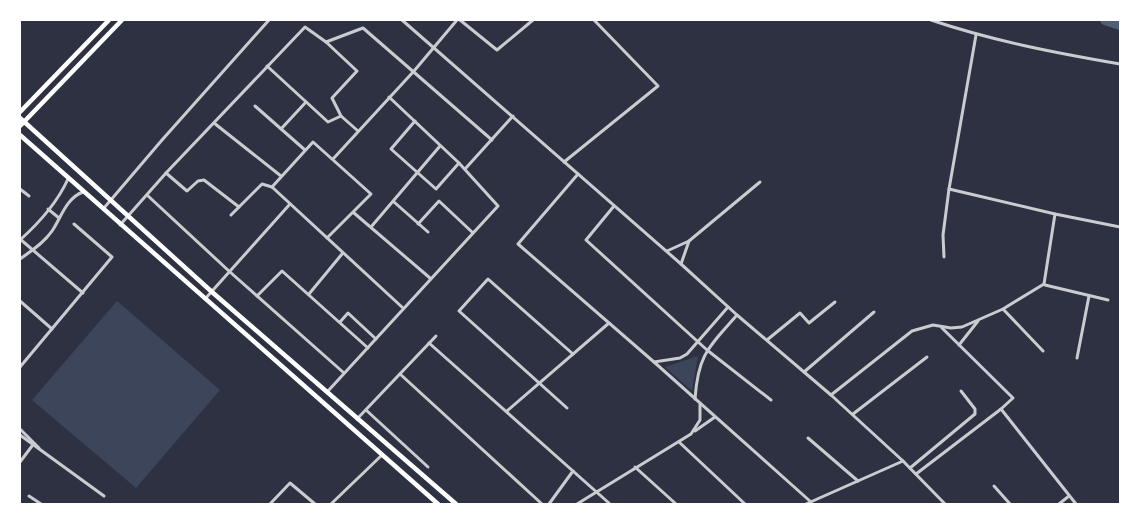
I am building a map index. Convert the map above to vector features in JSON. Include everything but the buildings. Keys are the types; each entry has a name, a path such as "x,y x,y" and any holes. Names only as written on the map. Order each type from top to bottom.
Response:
{"main road":[{"path":"20,112 109,20"},
{"path":"122,20 21,122 295,363 326,393 456,504"},
{"path":"20,135 438,504"}],"street":[{"path":"103,210 269,20"},
{"path":"402,20 853,414 945,504"},
{"path":"333,159 458,20 497,50 532,21"},
{"path":"526,20 532,21"},
{"path":"564,162 658,86 594,20"},
{"path":"931,20 976,35 1036,49 1120,64"},
{"path":"120,225 166,173 305,27 326,42 357,71 332,98 341,116 358,132"},
{"path":"326,42 363,28 492,140"},
{"path":"944,257 943,235 976,35"},
{"path":"267,66 328,122 341,116"},
{"path":"326,393 498,206 459,163 389,97"},
{"path":"281,129 306,102"},
{"path":"255,106 305,150"},
{"path":"465,169 513,116"},
{"path":"415,121 392,149 436,189 459,163"},
{"path":"214,123 281,176"},
{"path":"272,187 313,142 371,194 327,238"},
{"path":"371,227 441,146"},
{"path":"166,173 187,191 198,181 204,180 239,207"},
{"path":"578,174 518,244 811,502"},
{"path":"68,179 63,190 37,224 20,239 83,293"},
{"path":"667,251 689,241 760,182"},
{"path":"231,215 262,184 272,187 404,308"},
{"path":"20,189 29,196"},
{"path":"950,189 1120,227"},
{"path":"20,259 51,232 71,200 76,194 83,192"},
{"path":"147,195 344,373"},
{"path":"418,224 439,201 472,232"},
{"path":"394,202 428,232"},
{"path":"205,299 290,204"},
{"path":"614,206 586,240 707,350 771,400"},
{"path":"48,209 59,218"},
{"path":"354,213 430,278"},
{"path":"1044,284 1055,214"},
{"path":"20,366 112,258 74,224"},
{"path":"681,264 689,241"},
{"path":"309,294 343,253"},
{"path":"257,296 282,271 368,348"},
{"path":"567,408 459,311 488,279 573,354"},
{"path":"831,395 912,331 933,325 962,327 1003,309 1044,284 1108,300"},
{"path":"1077,358 1089,296"},
{"path":"20,301 52,328"},
{"path":"767,340 800,313 809,323 835,302"},
{"path":"654,362 680,358 687,354 728,307"},
{"path":"1003,309 1043,351"},
{"path":"804,372 874,312"},
{"path":"340,322 348,313 376,339"},
{"path":"695,399 698,373 707,350 737,315"},
{"path":"958,345 979,320"},
{"path":"507,411 609,323"},
{"path":"916,474 1013,398 940,327"},
{"path":"357,418 436,336"},
{"path":"429,343 610,504"},
{"path":"853,414 927,357"},
{"path":"400,374 542,504"},
{"path":"910,468 975,414 975,409 961,392"},
{"path":"691,434 700,420 700,404"},
{"path":"1001,409 1076,504"},
{"path":"366,410 429,467"},
{"path":"577,504 679,442 715,417"},
{"path":"20,429 34,444"},
{"path":"20,435 104,496"},
{"path":"808,438 858,481"},
{"path":"679,442 745,504"},
{"path":"20,462 34,444"},
{"path":"331,504 382,455"},
{"path":"806,504 903,461"},
{"path":"635,467 676,504"},
{"path":"549,504 573,471"},
{"path":"270,504 290,483 315,504"},
{"path":"994,486 1010,504"},
{"path":"29,496 41,504"},
{"path":"1059,504 1069,496"}],"shaded area":[{"path":"117,301 220,390 136,488 32,400"},
{"path":"698,356 692,391 665,367"}],"waterway":[{"path":"1105,20 1120,25"}]}
